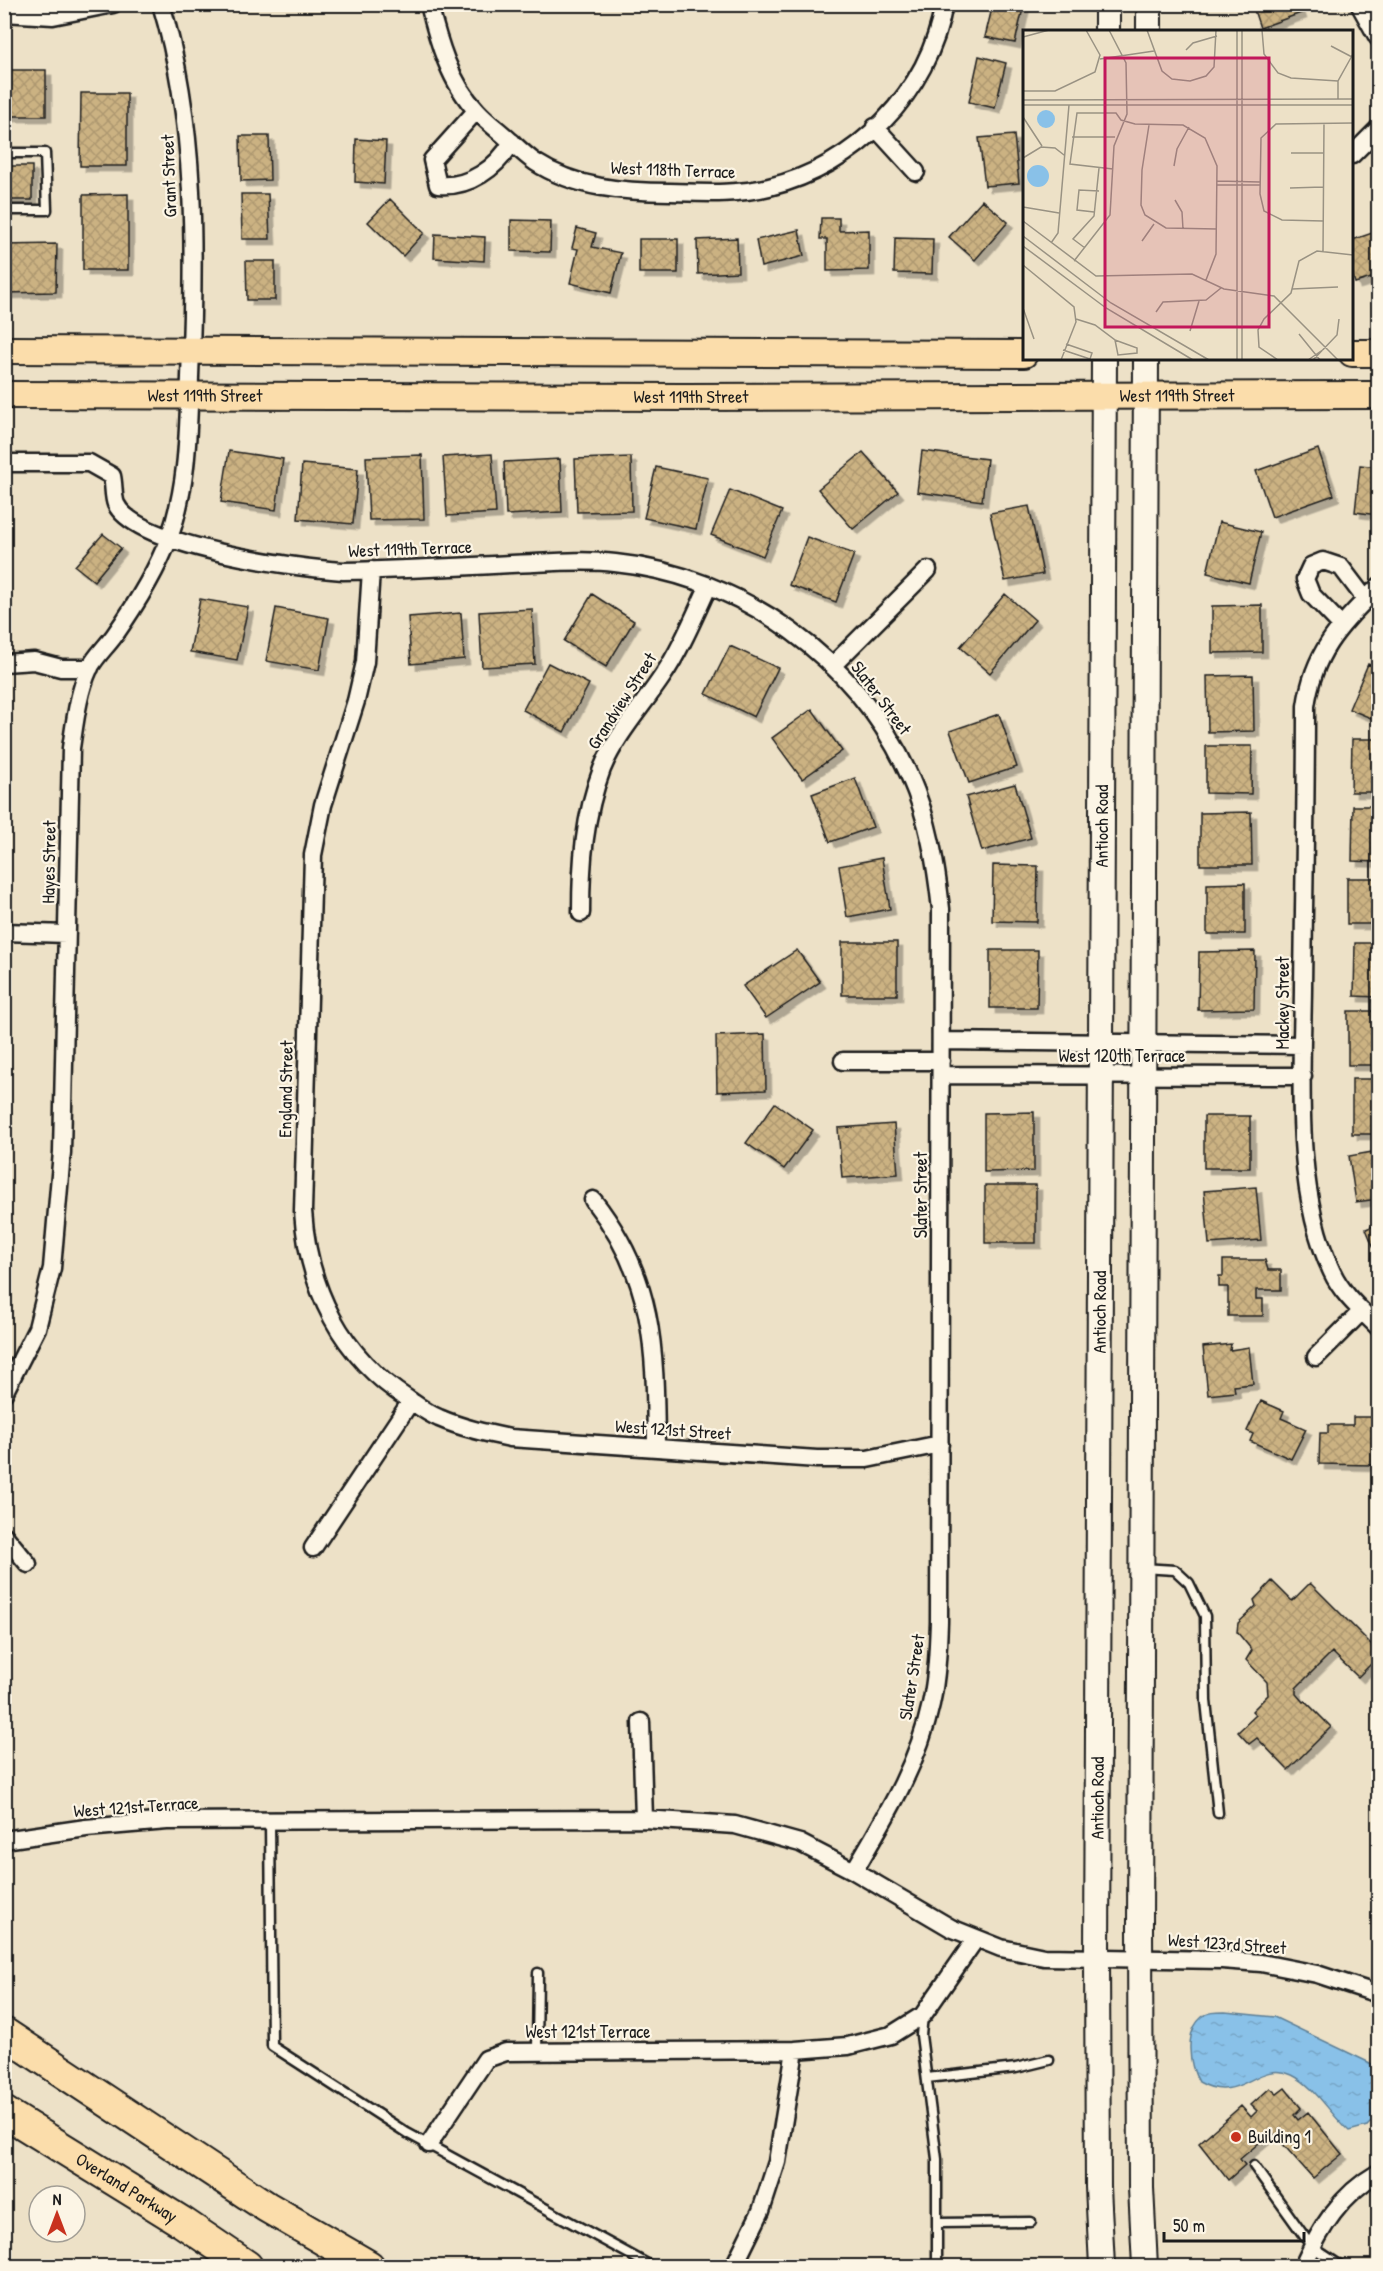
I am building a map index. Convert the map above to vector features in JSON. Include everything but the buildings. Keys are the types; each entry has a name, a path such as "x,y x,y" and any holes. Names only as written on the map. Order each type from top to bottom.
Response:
{"highway":[{"path":"4,2033 267,2207 369,2266"},
{"name":"Overland Parkway","path":"4,2112 182,2222 247,2266"}],"main road":[{"path":"1107,4 1107,30"},
{"path":"1149,4 1149,30"},
{"path":"4,350 1023,354"},
{"path":"1353,353 1378,353"},
{"name":"Antioch Road","path":"1102,2266 1098,2187 1097,1958 1104,360"},
{"path":"1145,2266 1141,2188 1140,1958 1146,360"},
{"name":"West 119th Street","path":"4,395 685,397 1378,395"}],"street":[{"path":"4,13 53,16 113,4"},
{"name":"Grant Street","path":"161,4 172,41 185,108 189,175 191,350"},
{"path":"429,4 442,50 460,88 476,111 432,160 438,185 448,186 473,180 506,153 512,142"},
{"path":"916,172 875,127 904,99 917,77 931,49 944,4"},
{"path":"1359,4 1378,38"},
{"name":"West 118th Terrace","path":"476,111 534,162 564,176 602,188 638,192 725,193 770,187 806,175 848,154 875,127"},
{"path":"1353,154 1378,129"},
{"name":"Hayes Street","path":"4,1393 37,1328 52,1268 62,1152 71,748 79,703 90,668 144,589 169,538 185,476 191,350"},
{"name":"West 119th Terrace","path":"4,463 89,463 112,476 116,504 132,521 169,538 251,560 343,571 570,561 614,563 656,569 747,602 792,630 832,666"},
{"path":"1366,600 1341,567 1323,561 1311,566 1305,579 1311,594 1341,625 1366,600 1378,587"},
{"name":"England Street","path":"371,570 365,662 356,701 323,805 313,855 303,1211 305,1240 313,1275 328,1312 363,1363 387,1385 411,1401"},
{"name":"Slater Street","path":"854,1871 904,1781 917,1752 931,1704 939,1622 941,909 931,840 910,777 885,730 846,680 832,666 928,570"},
{"name":"Grandview Street","path":"581,914 584,837 589,807 603,767 620,736 663,676 708,587"},
{"name":"Mackey Street","path":"1341,625 1319,657 1306,706 1302,1045 1304,1152 1311,1205 1331,1271 1343,1291 1362,1311"},
{"path":"4,663 34,661 61,668 90,668"},
{"path":"4,932 67,934"},
{"name":"West 120th Terrace","path":"941,1041 1302,1045"},
{"name":"West 120th Terrace","path":"843,1061 1101,1075 1303,1076"},
{"path":"593,1200 615,1228 627,1250 645,1300 656,1384 656,1448"},
{"path":"1316,1357 1362,1311 1378,1327"},
{"path":"313,1548 411,1401"},
{"name":"West 121st Street","path":"411,1401 438,1418 470,1429 510,1438 817,1459 867,1459 940,1444"},
{"path":"4,1535 28,1564"},
{"path":"641,1722 644,1819"},
{"name":"West 121st Terrace","path":"4,1840 86,1828 167,1821 644,1819 735,1825 800,1842 975,1940 1044,1957 1140,1958"},
{"name":"West 121st Terrace","path":"429,2144 486,2059 506,2052 795,2050 848,2046 891,2035 924,2015 975,1940"},
{"name":"West 123rd Street","path":"1140,1958 1261,1963 1317,1974 1378,1994"},
{"path":"734,2266 761,2211 777,2162 795,2050"},
{"path":"1303,2266 1328,2218 1339,2204 1378,2174"}],"lane":[{"path":"4,153 45,153 47,210 4,210"},
{"path":"1142,1568 1175,1570 1189,1583 1204,1616 1206,1701 1218,1813"},
{"path":"270,1821 272,2046 429,2144 651,2266"},
{"path":"537,2052 538,1973"},
{"path":"924,2015 921,2035 937,2159 937,2266"},
{"path":"927,2078 1016,2068 1049,2060"},
{"path":"1254,2166 1312,2247 1341,2266"},
{"path":"938,2223 1031,2222"}],"water":[{"path":"1225,2012 1274,2017 1370,2063 1378,2069 1378,2115 1367,2126 1349,2131 1308,2086 1292,2075 1279,2072 1268,2073 1226,2089 1214,2088 1199,2082 1191,2058 1193,2031 1196,2023 1204,2015"}],"place":[{"name":"Building 1","path":"1236,2137"}]}
